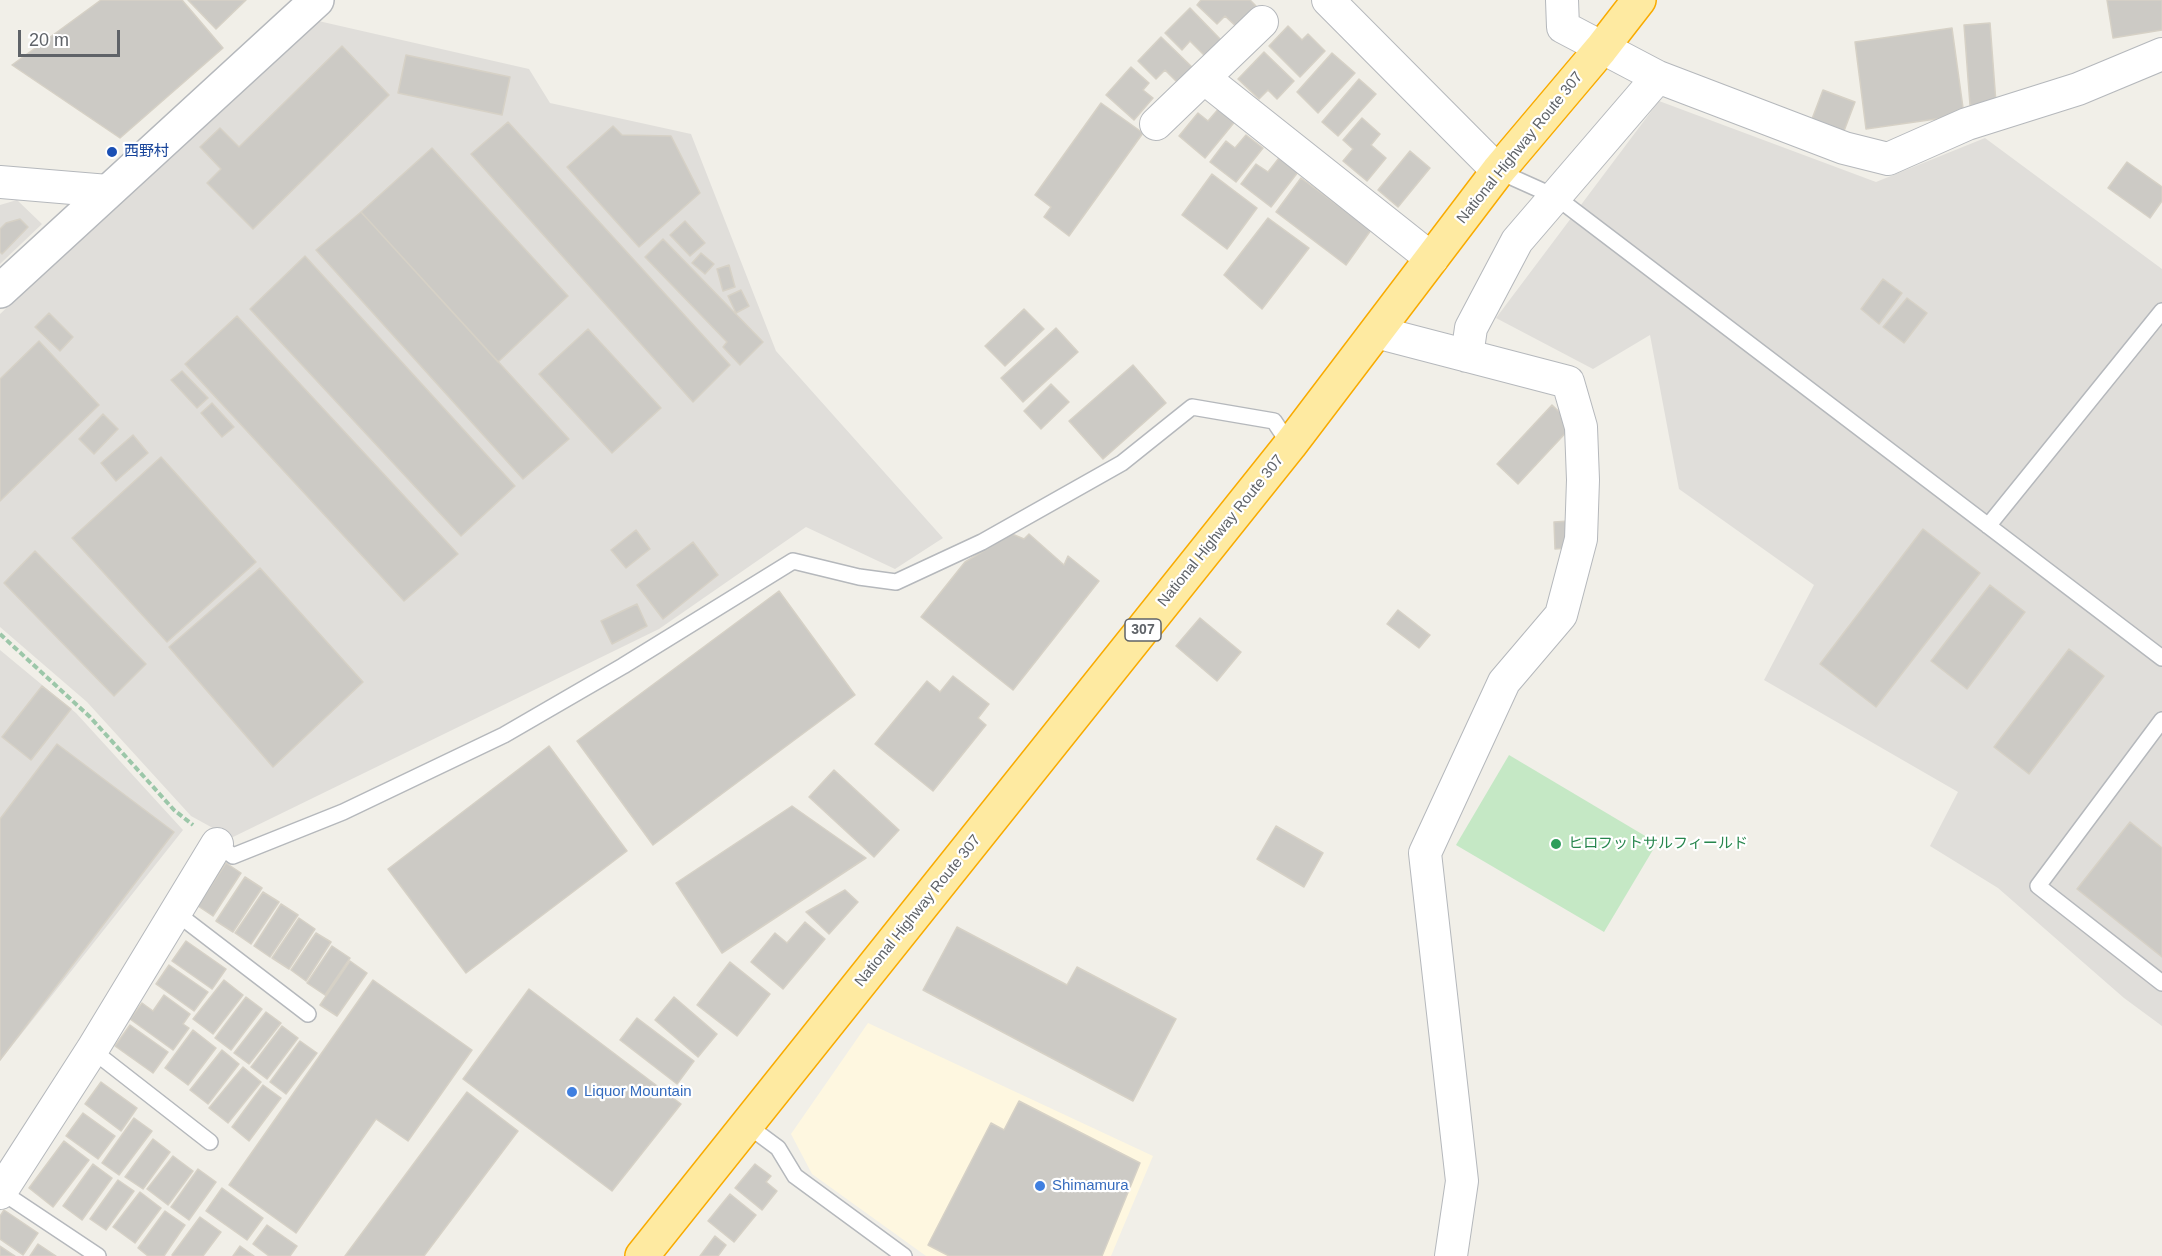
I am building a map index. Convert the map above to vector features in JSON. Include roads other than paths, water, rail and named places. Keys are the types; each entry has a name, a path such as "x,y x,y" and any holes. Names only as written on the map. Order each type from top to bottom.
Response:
{"highway":[{"name":"National Highway Route 307","path":"642,1256 1290,445 1498,171 1601,49 1639,0"}],"street":[{"path":"0,291 317,0"},
{"path":"1328,0 1498,171"},
{"path":"1562,0 1563,27 1658,77 1844,148 1888,159 1967,124 2078,89 2162,54"},
{"path":"1156,124 1262,22"},
{"path":"1467,356 1471,328 1517,241 1658,77"},
{"path":"1204,78 1432,259"},
{"path":"0,182 108,191"},
{"path":"1376,332 1568,382 1581,427 1581,539 1561,615 1504,682 1425,853 1462,1181 1451,1256"},
{"path":"1,1192 92,1050 217,844"}],"lane":[{"path":"1498,171 1556,197 2162,658"},
{"path":"1988,526 2162,311"},
{"path":"217,844 233,856 343,812 504,735 623,666 793,561 859,577 896,582 982,542 1122,463 1192,407 1274,421 1290,445"},
{"path":"2162,720 2038,886 2162,983"},
{"path":"175,912 308,1014"},
{"path":"92,1050 210,1142"},
{"path":"747,1125 778,1148 795,1176 904,1256"},
{"path":"1,1192 98,1256"}],"place":[{"name":"西野村","path":"112,152"},
{"name":"ヒロフットサルフィールド","path":"1556,844"},
{"name":"Liquor Mountain","path":"572,1092"},
{"name":"Shimamura","path":"1040,1186"}]}
